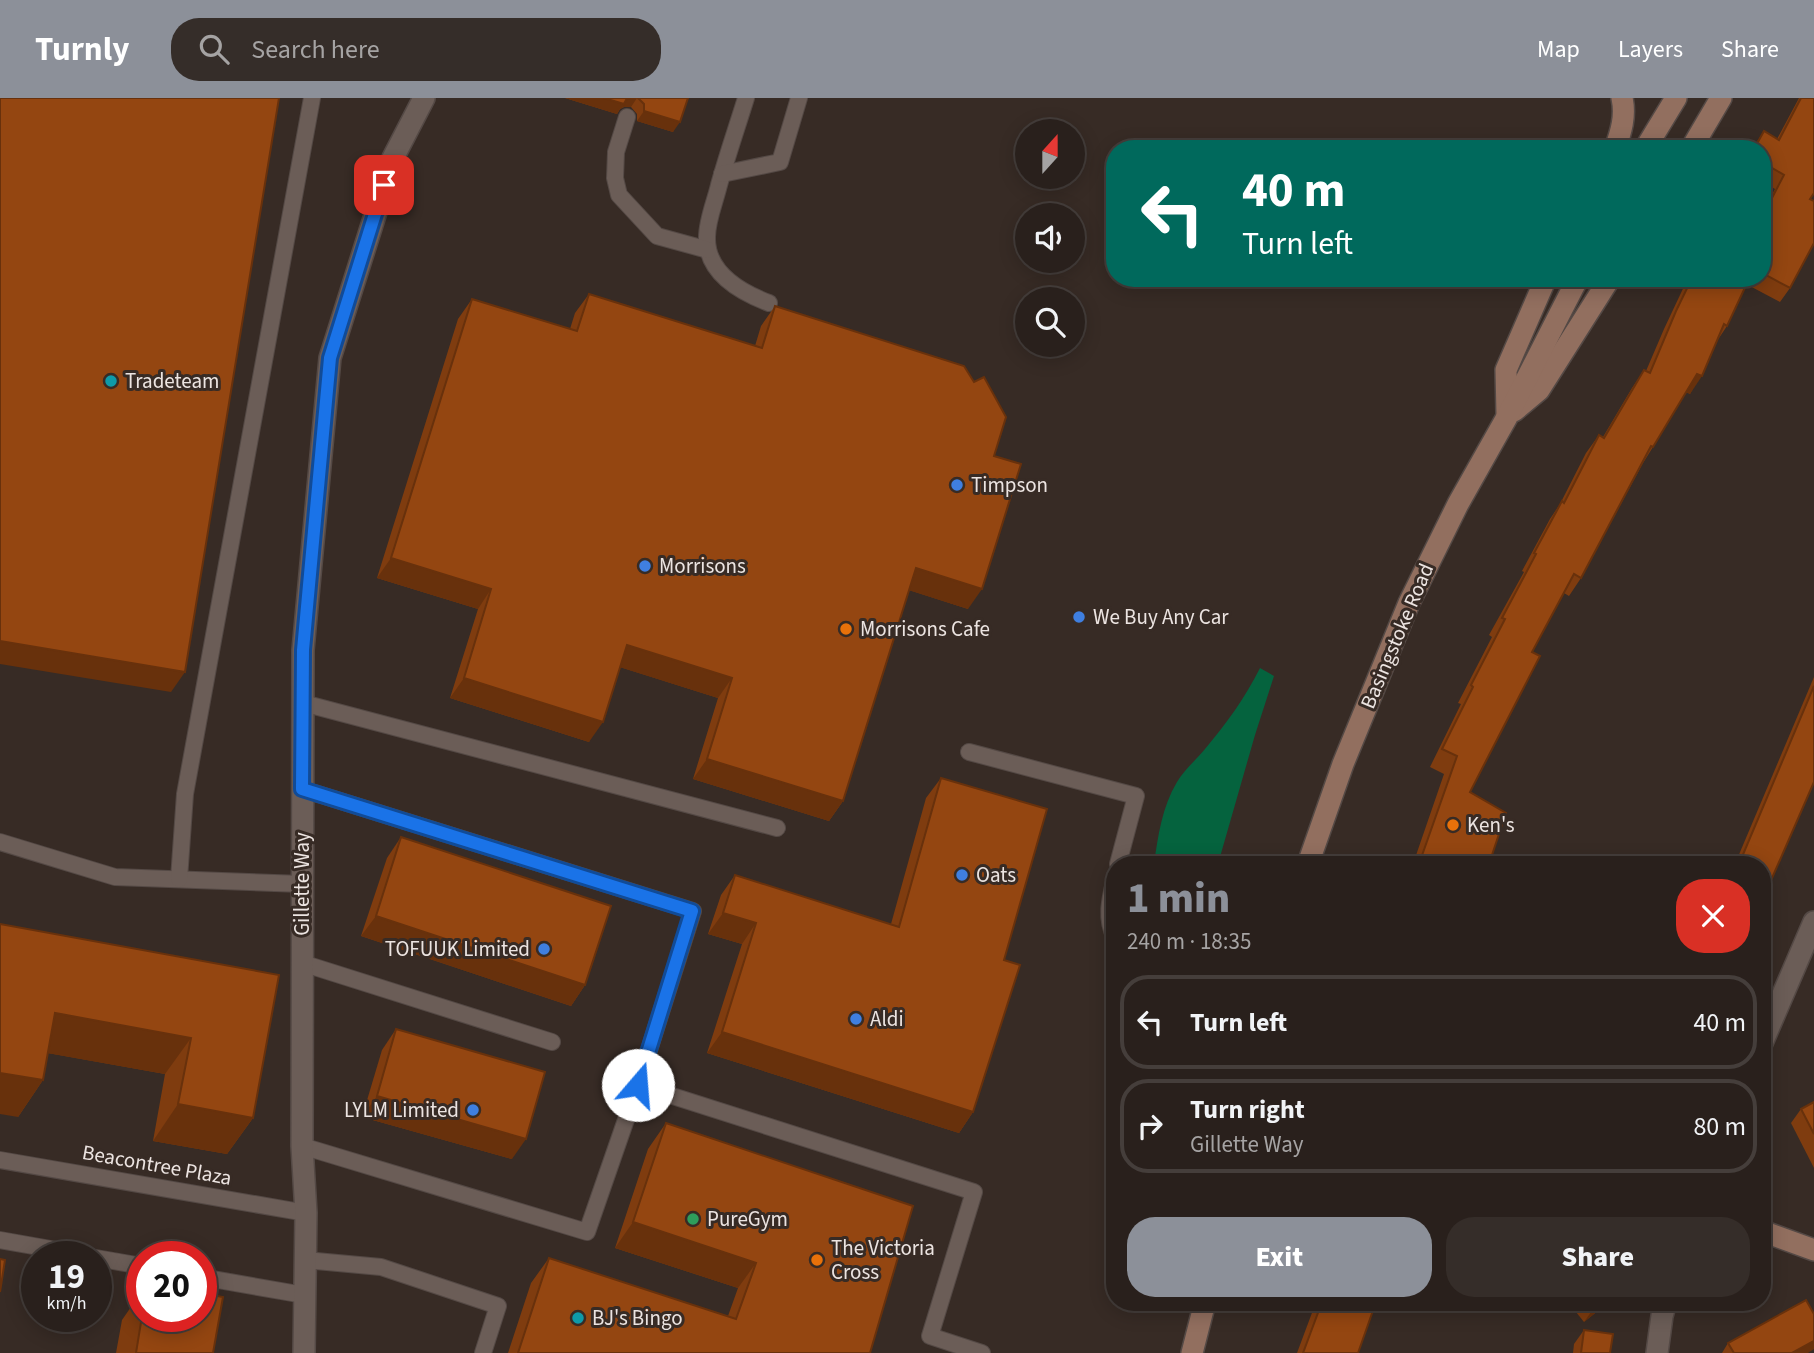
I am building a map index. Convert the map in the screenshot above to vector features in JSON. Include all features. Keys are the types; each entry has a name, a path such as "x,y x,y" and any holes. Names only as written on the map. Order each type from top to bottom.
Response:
{"main road":[{"path":"1618,140 1623,125 1622,98"},
{"path":"1696,140 1721,98"},
{"path":"1651,140 1674,99 1708,120"},
{"path":"1507,416 1506,370 1542,287"},
{"name":"Basingstoke Road","path":"1311,856 1343,764 1409,603 1458,504 1573,287"},
{"name":"Basingstoke Road","path":"1507,416 1539,390 1604,287"},
{"path":"1771,1234 1814,1250"},
{"path":"1192,1353 1203,1311"}],"street":[{"name":"Gillette Way","path":"304,1353 306,1213 302,1146 303,650 330,358 393,158 424,98"},
{"path":"1771,1022 1814,922"},
{"path":"1657,1353 1664,1311"}],"lane":[{"path":"179,879 186,794 312,98"},
{"path":"746,98 722,174 706,239 718,271 738,289 769,303"},
{"path":"722,174 779,162 799,98"},
{"path":"627,117 616,152 615,178 619,195 657,236 708,250"},
{"path":"303,703 778,828"},
{"path":"969,751 1136,796 1120,856"},
{"path":"302,789 692,911 638,1085 587,1231 302,1146"},
{"path":"0,842 115,877 302,884"},
{"path":"302,963 552,1042"},
{"path":"638,1085 974,1192 930,1336 982,1353"},
{"name":"Beacontree Plaza","path":"0,1160 306,1213"},
{"path":"0,1240 21,1244"},
{"path":"305,1260 381,1267 498,1306 483,1353"},
{"path":"217,1279 304,1295"}],"green space":[{"path":"1260,668 1274,676 1220,856 1155,856 1164,812 1177,782 1228,720"}],"building":[{"name":"Tradeteam","path":"0,98 279,98 185,672 0,641"},
{"path":"604,98 629,98 624,104"},
{"path":"638,98 688,98 680,122 644,111 644,104"},
{"path":"1801,98 1814,98 1814,193 1810,199 1814,201 1814,243 1790,288 1771,278 1771,200 1784,175 1771,167 1771,140 1759,140 1764,131 1779,140"},
{"path":"1688,287 1745,287 1727,326 1724,324 1702,376 1697,374 1653,447 1651,446 1581,578 1574,574 1532,652 1540,656 1470,792 1506,813 1492,856 1422,856 1457,756 1442,749 1505,619 1502,618 1536,554 1534,553 1562,501 1564,503 1599,435 1604,438 1644,370 1650,373"},
{"name":"Morrisons","path":"589,294 762,348 775,306 964,366 974,382 984,377 1006,417 994,456 1021,464 982,589 916,568 843,801 707,759 732,678 627,645 603,722 464,678 491,589 391,558 472,299 577,331"},
{"path":"1814,686 1814,782 1771,880 1771,856 1742,856"},
{"path":"941,778 1047,809 1004,960 1020,965 973,1112 722,1032 756,923 723,913 735,875 899,927"},
{"path":"401,837 611,906 585,985 376,916"},
{"path":"0,924 279,975 253,1118 178,1104 191,1038 55,1013 43,1080 0,1073"},
{"path":"396,1029 545,1072 526,1139 377,1096"},
{"path":"1814,1102 1814,1134 1801,1109"},
{"path":"666,1123 913,1206 870,1353 518,1353 549,1258 736,1319 756,1263 633,1222"},
{"path":"0,1259 5,1260 0,1292"},
{"path":"217,1296 223,1297 217,1331"},
{"path":"1806,1300 1814,1314 1814,1341 1792,1353 1734,1353 1728,1343"},
{"path":"1319,1311 1373,1311 1358,1353 1303,1353"},
{"path":"1584,1330 1613,1334 1610,1353 1581,1353"},
{"path":"139,1332 217,1332 213,1353 136,1353"}],"place":[{"name":"Tradeteam","path":"111,381"},
{"name":"Timpson","path":"957,485"},
{"name":"Morrisons","path":"645,566"},
{"name":"We Buy Any Car","path":"1079,617"},
{"name":"Morrisons Cafe","path":"846,629"},
{"name":"Ken's","path":"1453,825"},
{"name":"Oats","path":"962,875"},
{"name":"TOFUUK Limited","path":"544,949"},
{"name":"Aldi","path":"856,1019"},
{"name":"LYLM Limited","path":"473,1110"},
{"name":"PureGym","path":"693,1219"},
{"name":"The Victoria Cross","path":"817,1260"},
{"name":"BJ's Bingo","path":"578,1318"}],"route":[{"path":"384,185 330,358 303,650 302,789 692,911 638,1085"}]}
